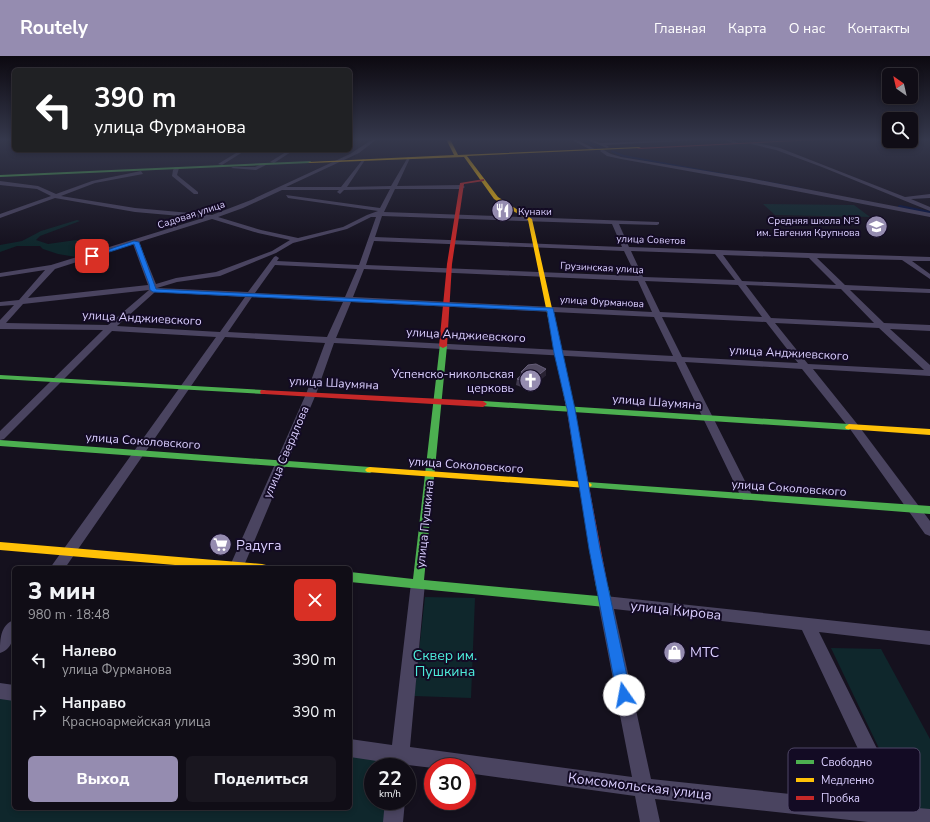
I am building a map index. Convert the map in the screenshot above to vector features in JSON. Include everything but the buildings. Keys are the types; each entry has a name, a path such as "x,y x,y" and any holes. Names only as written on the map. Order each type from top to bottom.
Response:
{"street":[{"path":"0,216 94,182 132,175"},
{"path":"175,175 196,193"},
{"name":"Садовая улица","path":"0,275 52,267 212,218 271,194 310,175"},
{"path":"333,201 353,175"},
{"name":"улица Свердлова","path":"237,566 311,394 330,341 362,266 381,212 399,175"},
{"path":"477,175 496,198 530,219 543,273 558,353 571,409 605,602 650,822"},
{"path":"718,175 930,216"},
{"path":"846,175 930,209"},
{"path":"282,188 343,189 462,186 465,182 482,180"},
{"path":"0,183 45,190 56,196 135,210 212,218 260,232 298,240"},
{"name":"улица Пушкина","path":"399,758 443,345 445,304 456,216 462,186"},
{"path":"271,194 333,201 381,212 615,223 657,223"},
{"path":"905,198 930,196"},
{"path":"0,304 153,288 176,280 217,274 274,252 298,240 345,228 369,216 381,212"},
{"path":"615,223 657,315 746,497"},
{"name":"улица Советов","path":"372,239 536,244 811,256 902,257 930,259"},
{"path":"136,242 153,288"},
{"path":"58,566 220,335 273,263 276,256 274,252"},
{"path":"717,252 768,320 854,427 930,531"},
{"path":"811,256 882,326 930,370"},
{"path":"902,257 930,278"},
{"name":"Грузинская улица","path":"273,263 543,273 641,279 930,291"},
{"path":"0,325 52,267"},
{"path":"0,437 109,329 153,288"},
{"name":"улица Фурманова","path":"153,288 248,296 445,304 930,328"},
{"name":"улица Анджиевского","path":"0,325 71,326 330,341 443,345 558,353 930,373"},
{"name":"улица Шаумяна","path":"0,377 184,386 930,432"},
{"name":"улица Соколовского","path":"0,443 282,462 584,486 930,510"},
{"path":"0,546 226,566"},
{"name":"улица Кирова","path":"352,576 605,602 930,638"},
{"path":"807,624 867,748"},
{"path":"0,646 12,629"},
{"path":"0,691 12,693"},
{"name":"Комсомольская улица","path":"352,749 385,758"},
{"name":"Комсомольская улица","path":"416,764 788,805"},
{"path":"393,822 394,810"},
{"name":"Комсомольская улица","path":"849,812 901,818 930,818"}],"green space":[{"path":"763,204 854,205 870,217 775,215"},
{"path":"77,220 80,221 40,236 36,240 48,244 76,240 90,241 90,246 96,250 90,254 76,257 58,254 43,249 40,246 17,246 0,252 0,245 22,241 41,231"},
{"name":"Сквер им. Пушкина","path":"425,597 475,598 471,698 414,696"},
{"path":"831,648 881,649 930,739 930,811 920,811 920,748 879,748"},
{"path":"0,691 12,693 12,810 352,810 352,748 400,756 400,758 364,758 364,810 394,810 393,822 0,822"}],"waterway":[{"path":"727,175 800,188"},
{"path":"900,207 930,213"}],"traffic: fast":[{"path":"0,176 28,175"},
{"path":"418,583 443,346"},
{"path":"0,377 264,392"},
{"path":"483,404 849,427"},
{"path":"0,443 370,470"},
{"path":"587,485 930,510"},
{"path":"352,577 605,602 601,582"}],"traffic: slow":[{"path":"479,175 496,198 530,219 571,411"},
{"path":"849,427 930,432"},
{"path":"370,470 587,485"},
{"path":"0,546 238,566"}],"traffic: jam":[{"path":"443,346 445,305 455,224 462,183 482,180"},
{"path":"264,392 483,404"},
{"path":"571,411 601,582"}],"place":[{"name":"Кунаки","path":"503,211"},
{"name":"Средняя школа №3 им. Евгения Крупнова","path":"876,226"},
{"name":"Успенско-никольская церковь","path":"530,381"},
{"name":"Радуга","path":"221,545"},
{"name":"МТС","path":"675,652"}],"route":[{"path":"92,256 136,242 153,290 248,296 550,309 558,353 571,409 606,610 624,695"}]}
